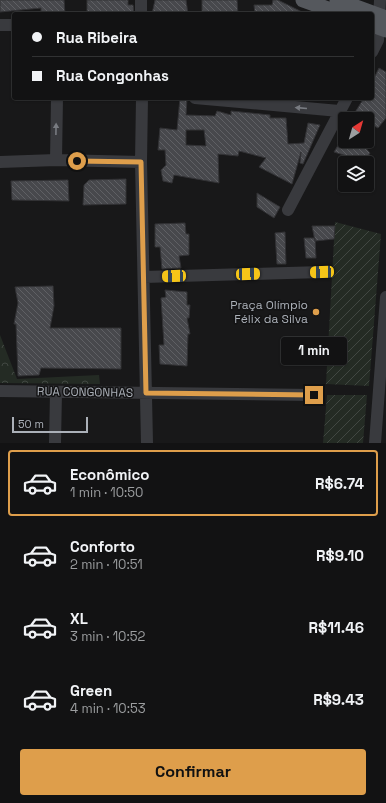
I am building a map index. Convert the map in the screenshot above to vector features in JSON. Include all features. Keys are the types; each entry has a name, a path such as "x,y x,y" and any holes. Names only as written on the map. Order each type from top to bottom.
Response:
{"main road":[{"path":"303,0 336,12"},
{"path":"338,0 360,12"}],"street":[{"path":"141,0 141,12"},
{"path":"374,48 378,40 381,23 380,0"},
{"path":"0,25 12,25"},
{"path":"56,160 57,100"},
{"path":"142,100 141,162 147,443"},
{"path":"217,100 340,111"},
{"path":"288,210 346,100"},
{"path":"0,162 56,160 141,162"},
{"path":"144,276 322,272"},
{"path":"375,443 382,398 386,297"},
{"name":"RUA CONGONHAS","path":"0,391 314,395"},
{"path":"55,443 56,392"}],"green space":[{"path":"335,222 381,234 369,386 326,384"},
{"path":"0,335 17,379 99,375 100,384 0,383"},
{"path":"327,395 367,395 363,443 323,443"}],"building":[{"path":"0,0 64,0 65,12 41,12 41,8 0,12"},
{"path":"87,0 128,0 128,5 133,5 134,12 87,12"},
{"path":"155,0 186,0 188,12 152,12"},
{"path":"202,0 237,0 238,12 202,12"},
{"path":"273,0 278,0 302,12 255,12 254,5 272,5"},
{"path":"379,68 386,72 386,118 378,128 374,126 374,112 355,112 363,100 374,100 374,78"},
{"path":"180,100 187,100 186,115 215,116 217,111 231,115 231,111 270,115 270,118 286,118 288,144 304,143 308,123 320,125 303,164 300,163 301,152 292,184 259,167 266,158 239,151 238,156 218,154 219,183 174,175 172,183 163,181 161,170 166,165 165,150 158,150 160,128 177,130","holes":["186,130 204,130 206,146 186,145"]},
{"path":"338,145 338,148 366,148 370,153 368,156 347,156 334,152"},
{"path":"126,179 126,204 83,205 84,185 89,180"},
{"path":"68,180 69,201 12,200 11,181"},
{"path":"257,193 280,207 274,218 257,207"},
{"path":"185,223 186,234 189,234 189,255 179,256 181,268 162,269 160,247 155,247 155,224"},
{"path":"312,226 335,226 334,239 315,241"},
{"path":"285,232 286,264 277,264 275,233"},
{"path":"304,238 315,238 316,258 306,258"},
{"path":"53,286 54,306 50,328 121,328 121,369 41,368 39,375 18,376 16,324 14,324 18,303 15,287"},
{"path":"165,290 187,292 187,305 190,305 189,318 187,318 190,334 188,334 187,366 160,364 159,345 164,345 161,298 166,297"}],"place":[{"name":"Praça Olímpio Félix da Silva","path":"316,312"}],"route":[{"path":"77,161 141,162 146,393 314,395"}]}
